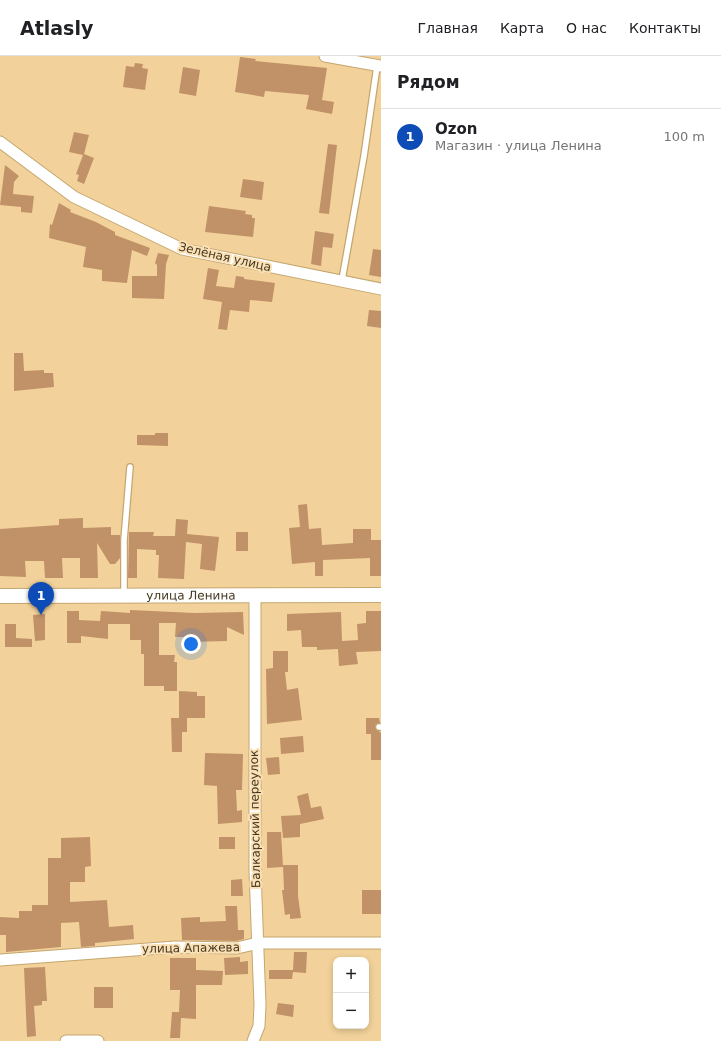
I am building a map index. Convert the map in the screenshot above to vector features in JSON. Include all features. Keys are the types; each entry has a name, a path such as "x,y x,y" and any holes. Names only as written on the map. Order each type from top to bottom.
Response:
{"street":[{"path":"325,56 379,66"},
{"name":"Зелёная улица","path":"0,142 74,197 182,249 279,270 342,280 381,289"},
{"name":"улица Ленина","path":"0,596 381,595"},
{"name":"Балкарский переулок","path":"253,1041 260,1017 255,871 255,596"},
{"name":"улица Апажева","path":"0,960 175,947 236,948 258,943 381,943"},
{"path":"66,1041 98,1041"}],"lane":[{"path":"342,280 379,66"},
{"path":"124,596 124,540 130,467"}],"building":[{"path":"240,57 256,59 255,61 327,68 322,100 334,102 332,114 306,109 309,95 265,91 264,97 235,92"},
{"path":"135,63 143,64 142,68 148,69 145,90 123,87 126,66 134,67"},
{"path":"183,67 200,70 196,96 179,93"},
{"path":"74,132 89,135 84,154 94,158 84,184 77,181 79,175 76,174 83,155 69,152"},
{"path":"328,144 337,145 329,214 319,213"},
{"path":"5,165 19,176 14,182 13,194 34,196 32,213 21,212 21,207 0,205"},
{"path":"243,179 264,182 262,200 240,197"},
{"path":"59,203 71,210 70,212 96,222 115,232 115,235 150,248 147,256 132,250 127,283 102,281 102,270 83,267 86,247 49,238 50,224 52,225"},
{"path":"209,206 246,211 245,214 252,215 252,218 255,218 253,237 205,232"},
{"path":"315,231 334,234 332,248 323,247 321,266 311,264"},
{"path":"373,249 381,250 381,277 369,275"},
{"path":"158,253 169,255 166,264 164,299 132,298 132,276 157,276 157,265 155,263"},
{"path":"208,268 219,270 216,286 234,288 236,276 244,277 244,279 275,283 272,302 250,300 249,312 230,310 227,330 218,329 222,302 203,299"},
{"path":"369,310 381,311 381,328 367,326"},
{"path":"14,353 23,353 24,371 44,370 44,373 53,373 54,387 14,391"},
{"path":"155,433 168,433 168,446 137,445 137,435 155,435"},
{"path":"307,504 309,529 321,528 322,545 353,543 353,529 371,529 371,540 381,540 381,576 370,576 370,558 323,560 323,576 315,576 315,562 292,564 289,528 300,527 298,505"},
{"path":"83,518 83,528 111,527 111,535 120,535 120,558 115,564 110,564 97,543 98,578 80,578 80,558 62,558 63,578 45,578 44,561 25,561 26,577 0,576 0,529 59,525 59,519"},
{"path":"176,519 188,520 187,534 219,537 215,571 200,569 202,544 186,542 184,579 158,578 159,555 156,555 156,550 137,549 137,578 128,578 129,532 154,532 153,536 175,536"},
{"path":"236,532 248,532 248,551 236,551"},
{"path":"130,610 195,613 243,612 244,635 227,627 227,641 188,642 188,637 175,637 176,623 159,623 159,655 175,655 174,662 177,662 177,691 164,691 164,686 144,686 144,654 141,654 141,640 130,640 130,624 108,624 108,639 81,636 81,643 67,643 67,611 79,611 79,620 100,621 101,611 130,613"},
{"path":"366,611 381,611 381,651 356,652 358,664 339,666 338,649 317,650 317,647 302,647 301,630 287,631 287,614 341,612 342,641 358,640 357,624 366,623"},
{"path":"45,614 45,640 35,641 33,615"},
{"path":"5,624 16,624 16,638 32,639 32,647 5,647"},
{"path":"273,651 288,651 288,672 285,672 287,690 298,688 302,720 267,724 266,669 273,668"},
{"path":"179,691 197,692 197,696 205,696 205,718 187,718 187,732 182,732 182,752 172,752 171,718 179,718"},
{"path":"366,718 379,718 380,723 375,727 381,733 381,760 371,760 371,734 366,734"},
{"path":"303,736 304,752 281,754 280,738"},
{"path":"205,753 243,754 242,790 236,790 237,811 242,810 242,822 218,824 217,786 204,785"},
{"path":"279,757 280,774 268,775 266,758"},
{"path":"308,793 311,808 321,806 324,819 300,824 300,837 283,838 281,816 301,815 297,796"},
{"path":"267,832 281,832 283,867 267,868"},
{"path":"90,837 91,866 85,867 85,882 70,882 70,902 107,900 109,927 133,925 134,939 95,943 95,946 81,947 79,922 61,923 61,947 6,952 6,935 0,935 0,917 19,918 19,911 32,911 32,905 48,905 48,858 61,858 61,838"},
{"path":"219,837 235,837 235,849 219,849"},
{"path":"283,865 298,865 298,896 301,918 290,919 290,914 285,915 282,890 284,890"},
{"path":"242,879 243,896 231,896 231,880"},
{"path":"362,890 381,890 381,914 362,914"},
{"path":"225,906 237,906 238,930 244,930 244,939 236,941 182,940 181,918 200,917 200,922 226,921"},
{"path":"294,952 307,952 306,973 293,972 292,979 269,979 269,970 293,970"},
{"path":"240,957 240,962 248,961 248,974 225,975 224,958"},
{"path":"170,958 196,958 196,970 223,971 222,985 196,985 196,1019 181,1018 180,1038 170,1038 172,1012 179,1012 180,990 170,990"},
{"path":"45,967 47,1001 42,1001 42,1005 34,1006 36,1036 27,1037 24,968"},
{"path":"94,987 113,987 113,1008 94,1008"},
{"path":"278,1003 294,1005 293,1017 276,1014"}],"place":[{"name":"Ozon","path":"41,615"}]}
